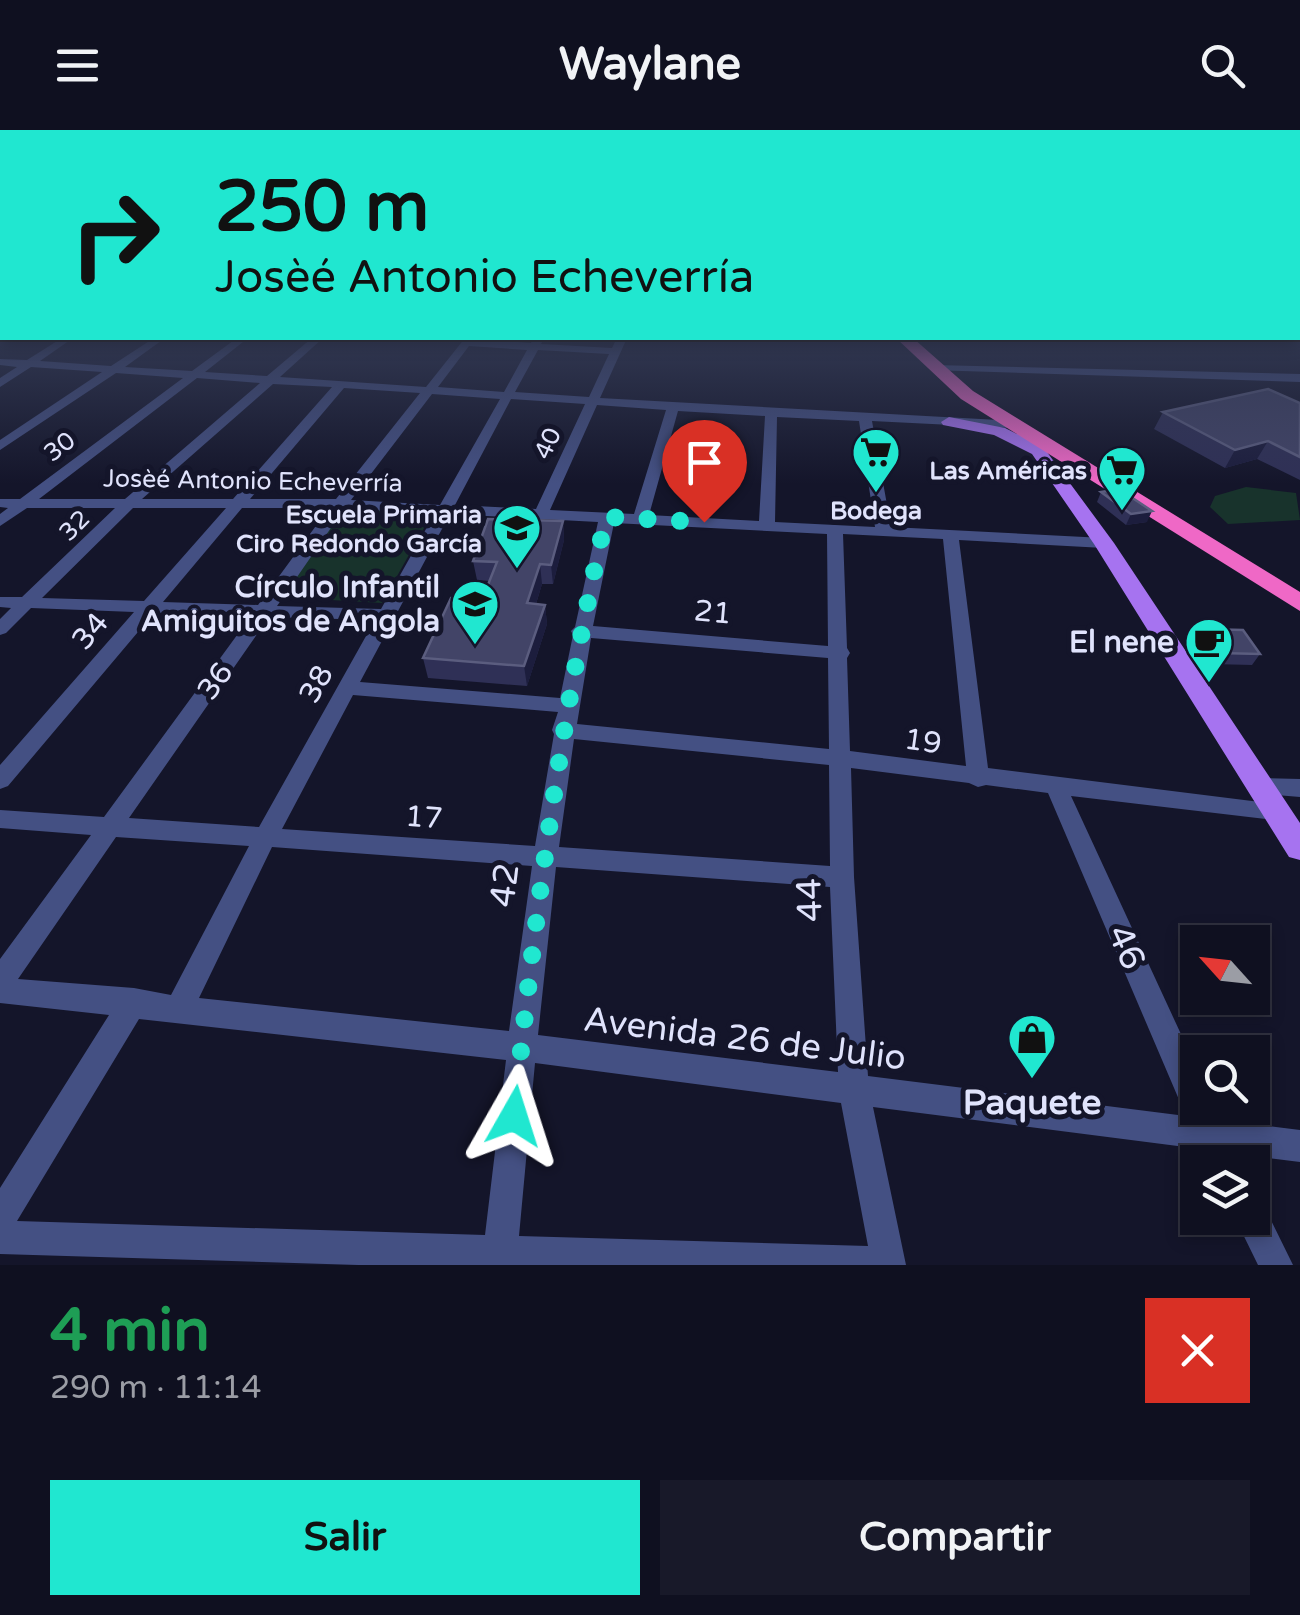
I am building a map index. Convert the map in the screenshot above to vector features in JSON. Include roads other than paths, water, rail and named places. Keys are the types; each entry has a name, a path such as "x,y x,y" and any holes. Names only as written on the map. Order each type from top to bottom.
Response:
{"highway":[{"path":"952,378 967,395 1300,603"},
{"path":"956,378 1018,428"}],"main road":[{"path":"949,422 1018,438 1045,459"},
{"path":"1018,428 1074,498 1300,848"},
{"path":"1057,475 1065,466 1086,471"},
{"path":"1074,498 1072,481 1086,471"}],"street":[{"path":"0,446 100,378"},
{"name":"30","path":"0,520 187,378"},
{"path":"251,378 1018,428"},
{"name":"36","path":"0,981 340,504 435,378"},
{"name":"38","path":"178,1008 516,378"},
{"name":"40","path":"541,514 602,378"},
{"name":"32","path":"0,629 131,501 266,379"},
{"name":"34","path":"0,780 341,384"},
{"path":"949,422 976,412 975,402 967,395"},
{"path":"641,518 673,406"},
{"path":"766,525 772,413"},
{"path":"865,418 884,531"},
{"name":"Josèé Antonio Echeverría","path":"0,503 340,504 1104,543"},
{"name":"42","path":"499,1259 542,858 580,631 606,517"},
{"name":"44","path":"836,529 843,760 842,877 854,1090 889,1265"},
{"path":"950,535 978,779"},
{"path":"0,602 149,604 387,615"},
{"name":"21","path":"580,631 841,654"},
{"name":"19","path":"348,688 978,779 1275,811"},
{"path":"1261,787 1300,788"},
{"name":"46","path":"1058,789 1180,1066"},
{"name":"17","path":"0,818 842,877"},
{"name":"Avenida 26 de Julio","path":"0,990 522,1047 854,1090 1188,1145"},
{"path":"0,1218 134,1002"},
{"name":"Avenida 26 de Julio","path":"1270,1147 1300,1146"},
{"path":"1261,1235 1276,1265"},
{"path":"0,1237 499,1259 889,1265"}],"place":[{"name":"Bodega","path":"876,494"},
{"name":"Las Américas","path":"1122,512"},
{"name":"Escuela Primaria Ciro Redondo García","path":"517,570"},
{"name":"Círculo Infantil Amiguitos de Angola","path":"475,646"},
{"name":"El nene","path":"1209,684"},
{"name":"Paquete","path":"1032,1080"}]}
